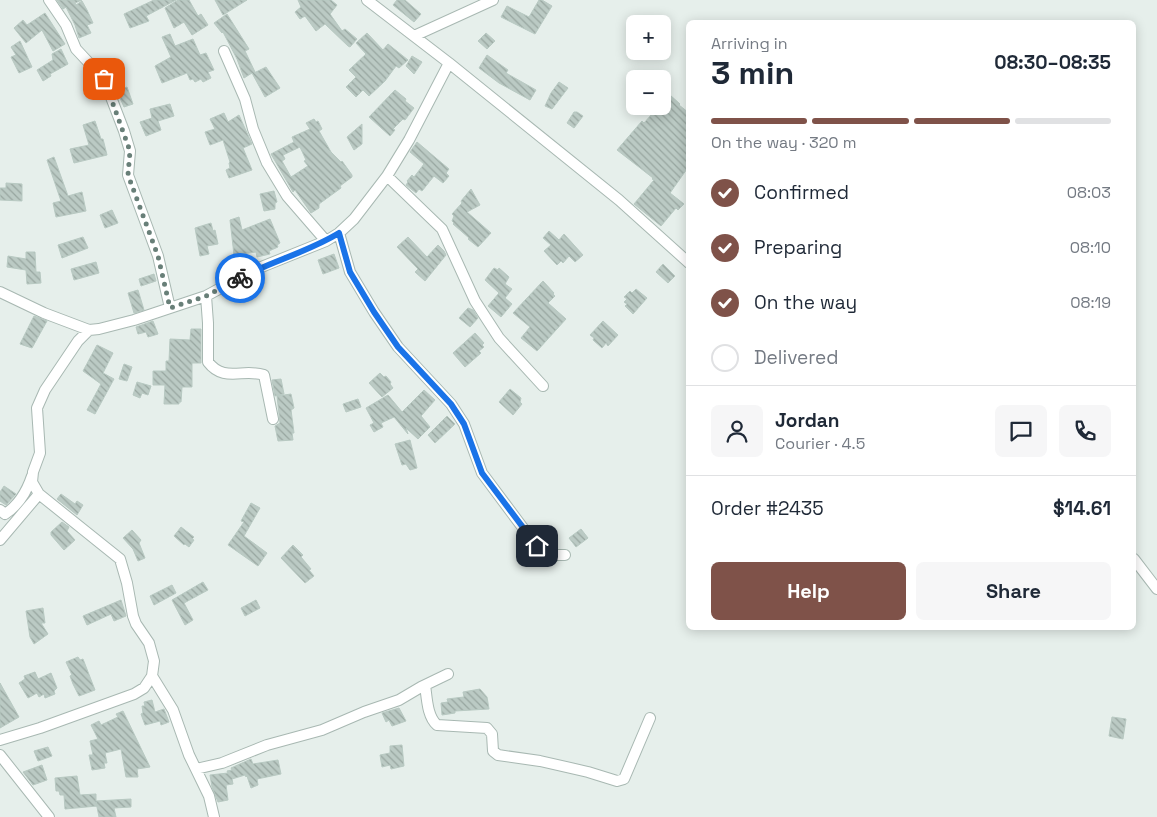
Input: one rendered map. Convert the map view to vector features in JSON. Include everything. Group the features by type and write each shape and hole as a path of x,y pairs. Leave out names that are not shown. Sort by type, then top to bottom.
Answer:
{"street":[{"path":"48,0 66,25 76,49 104,79 130,151 128,175 158,256 170,308"},
{"path":"367,0 449,63 619,200 686,260"},
{"path":"414,36 493,0"},
{"path":"224,51 245,99 267,163 287,196 326,241"},
{"path":"0,292 44,313 89,330 99,329 134,320 206,296 254,270 326,241 339,233 354,219 387,176 409,140 449,63"},
{"path":"387,176 442,228 475,300 500,338 543,386"},
{"path":"339,233 350,272 398,347 455,410 464,424 482,473 529,536 546,555 565,555"},
{"path":"206,296 208,362 224,374 256,372 264,375 273,419"},
{"path":"0,510 5,514 12,509 27,491 40,453 37,408 46,390 78,340 89,330"},
{"path":"0,740 134,694 144,688 152,676 154,661 149,642 136,624 133,616 127,583 120,560 39,494 32,482 33,472"},
{"path":"0,540 39,494"},
{"path":"1136,562 1157,589"},
{"path":"196,769 222,763 267,746 322,730 364,712 399,700 448,674"},
{"path":"152,676 173,710 196,769 209,796 214,817"},
{"path":"425,685 430,714 432,720 437,725 487,728 492,734 493,751 498,756 540,761 588,772 616,781 624,779 650,718"},
{"path":"0,755 49,817"}],"building":[{"path":"57,0 82,0 75,3 76,5 82,1 87,10 93,23 87,25 91,33 79,38 66,7 63,9"},
{"path":"154,0 176,0 146,16 149,21 130,28 124,14"},
{"path":"178,0 189,0 198,16 201,14 208,25 192,35 184,22 174,28 165,8"},
{"path":"215,0 247,0 223,15"},
{"path":"298,0 331,0 337,5 330,14 342,31 345,29 357,39 350,47 325,24 316,31 305,16 300,19 295,12 301,7"},
{"path":"397,0 405,0 421,14 414,22 393,5"},
{"path":"539,0 552,6 535,34 501,17 507,6 529,17"},
{"path":"45,13 65,44 53,51 42,30 26,43 14,28 23,20 27,25"},
{"path":"227,14 249,49 245,51 254,73 266,67 280,88 265,97 252,73 244,78 237,59 223,32 214,23"},
{"path":"367,33 383,50 388,44 408,60 399,68 396,66 385,81 369,96 363,90 356,97 346,87 356,77 349,70 366,54 356,43"},
{"path":"486,33 495,41 487,49 478,41"},
{"path":"170,34 175,46 193,39 200,55 206,53 214,70 208,72 211,78 203,82 201,79 195,82 193,79 190,80 187,73 162,83 155,66 171,57 162,37"},
{"path":"20,41 32,67 19,73 11,57 16,55 11,47"},
{"path":"61,49 68,64 50,74 51,76 43,81 37,70 53,60 52,54"},
{"path":"487,55 508,70 506,73 536,90 530,100 499,83 479,68"},
{"path":"412,56 422,62 414,74 406,66"},
{"path":"559,82 568,88 552,109 545,106"},
{"path":"127,87 133,104 124,107 117,91"},
{"path":"395,90 414,108 405,120 403,119 393,129 395,130 390,136 369,117"},
{"path":"671,96 686,111 686,170 670,193 684,204 678,210 676,208 661,226 634,204 654,180 653,178 617,150 642,121 644,123 651,115 671,115"},
{"path":"170,104 174,116 158,121 161,130 146,136 140,122 152,118 150,109"},
{"path":"574,112 583,116 574,128 567,123"},
{"path":"224,113 228,122 239,115 252,144 243,148 252,170 229,178 226,170 230,168 230,162 223,140 210,145 205,132 215,129 210,119"},
{"path":"314,119 316,122 318,121 322,129 319,131 331,152 342,161 352,175 340,186 341,188 319,204 319,208 311,213 295,190 293,192 271,154 294,142 292,137 310,129 306,123","holes":["300,147 306,160 304,161 308,166 291,177 282,161 285,159 283,155"]},
{"path":"95,121 101,139 103,139 107,155 74,163 70,149 89,145 83,125"},
{"path":"362,124 362,144 354,150 347,137"},
{"path":"417,142 449,169 446,173 449,176 443,183 434,176 422,191 419,189 416,193 406,185 412,175 414,177 424,164 410,152"},
{"path":"54,157 68,196 82,192 86,211 56,217 53,203 61,201 47,160"},
{"path":"6,183 22,184 22,201 0,200 0,188 6,188"},
{"path":"471,189 480,205 467,212 491,233 478,247 452,221 454,216 452,214"},
{"path":"274,191 277,202 275,203 275,209 264,211 260,194"},
{"path":"112,210 118,223 105,228 100,215"},
{"path":"239,217 242,230 270,219 280,243 277,245 278,247 269,251 270,254 257,257 256,252 234,255 230,220"},
{"path":"211,223 213,231 215,230 218,244 207,246 209,254 200,256 195,228"},
{"path":"549,231 559,240 564,234 583,255 575,262 569,256 563,263 561,261 557,265 544,251 551,245 543,238"},
{"path":"83,237 88,248 62,258 58,245"},
{"path":"408,237 427,257 438,245 446,255 425,281 415,272 418,269 397,247"},
{"path":"26,252 35,252 36,272 40,272 41,283 27,284 26,270 7,267 8,256 26,259"},
{"path":"334,254 339,268 323,274 318,260"},
{"path":"96,262 99,273 74,280 71,269"},
{"path":"663,264 675,276 668,283 656,272"},
{"path":"494,268 498,270 499,268 509,277 505,284 512,289 505,298 512,304 501,317 488,306 499,293 485,280"},
{"path":"154,274 156,281 141,286 139,279"},
{"path":"543,281 555,296 548,303 566,319 537,351 521,338 530,327 513,313"},
{"path":"636,289 647,298 633,314 625,306 627,304 624,302 627,299 624,297 630,291 632,293"},
{"path":"138,290 144,310 134,313 128,293"},
{"path":"468,308 473,310 478,318 470,327 459,318"},
{"path":"34,316 47,321 32,348 20,344"},
{"path":"153,321 158,334 148,337 146,332 138,334 136,327"},
{"path":"603,321 618,335 608,346 606,343 602,348 590,335"},
{"path":"191,329 201,329 201,363 192,363 192,387 182,387 181,402 179,404 164,404 165,385 153,385 153,371 166,371 166,361 169,361 170,339 190,340"},
{"path":"475,333 484,343 482,345 484,347 479,351 481,353 465,367 453,353"},
{"path":"97,345 113,353 103,373 114,379 95,414 87,410 101,384 83,371"},
{"path":"124,364 132,367 127,381 119,379"},
{"path":"380,373 384,377 386,376 393,388 382,397 369,383"},
{"path":"281,379 284,394 275,396 272,380"},
{"path":"137,382 151,386 148,395 142,393 140,398 133,395"},
{"path":"510,389 521,398 520,402 522,404 513,415 499,402"},
{"path":"424,390 435,400 421,416 430,427 418,439 406,428 408,434 394,417 381,423 383,427 374,432 370,425 374,423 366,408 388,395 402,412"},
{"path":"291,394 294,408 291,410 293,440 278,441 275,426 280,423 277,396"},
{"path":"358,399 361,407 346,412 343,404"},
{"path":"447,416 455,424 435,443 428,435"},
{"path":"410,440 417,468 410,470 406,464 402,465 395,444"},
{"path":"4,486 16,494 6,505 0,501 0,492"},
{"path":"61,494 75,504 77,501 83,505 77,515 57,499"},
{"path":"251,503 260,508 244,536 267,553 258,566 228,545 244,522 241,521"},
{"path":"62,522 69,527 67,531 75,540 64,550 51,535 51,532"},
{"path":"181,527 194,537 189,547 174,536"},
{"path":"581,529 588,538 576,547 569,538"},
{"path":"132,530 141,540 139,543 145,558 138,561 133,549 123,538"},
{"path":"293,545 303,555 301,557 314,576 305,583 281,558"},
{"path":"203,582 208,590 184,603 193,620 185,625 172,600"},
{"path":"172,585 176,593 154,605 150,596"},
{"path":"121,600 126,616 114,621 111,614 87,625 83,616"},
{"path":"256,600 260,608 245,616 241,608"},
{"path":"43,608 45,623 41,623 48,634 34,644 30,637 26,611"},
{"path":"78,657 80,660 83,659 95,690 79,696 66,662"},
{"path":"35,672 38,679 51,673 57,688 54,691 55,694 45,698 44,694 39,697 37,693 28,698 19,683 25,679 24,676"},
{"path":"0,683 19,717 0,728"},
{"path":"480,689 487,697 489,709 455,711 455,713 442,715 441,703 448,702 447,699 464,697 463,692"},
{"path":"152,700 155,712 164,709 169,722 161,725 160,721 145,725 141,714 143,713 142,706 145,706 144,702"},
{"path":"399,708 406,721 392,726 389,720 386,722 382,713"},
{"path":"123,711 150,767 137,769 138,777 126,777 121,749 105,753 107,763 104,763 105,768 92,770 89,755 93,755 90,741 98,739 91,725 99,721 101,725 118,717 116,714"},
{"path":"1112,717 1126,719 1123,739 1109,736"},
{"path":"402,745 404,766 391,769 390,765 382,767 380,755 390,753 390,746"},
{"path":"48,747 52,756 38,761 34,751"},
{"path":"251,759 253,764 278,760 281,774 257,779 258,785 251,788 245,775 232,779 233,784 226,785 228,800 218,802 210,775 228,773 227,771 232,770 231,768"},
{"path":"42,765 47,780 33,785 23,772"},
{"path":"77,776 80,795 96,794 96,801 131,799 131,807 114,808 116,817 99,817 97,806 65,809 64,795 60,795 59,791 56,791 55,778"}],"way so far":[{"path":"104,79 130,151 128,175 158,256 170,308 206,296 240,278"}],"route":[{"path":"240,278 254,270 326,241 339,233 350,272 374,312 398,347 451,404 464,424 482,473 537,546"}]}
